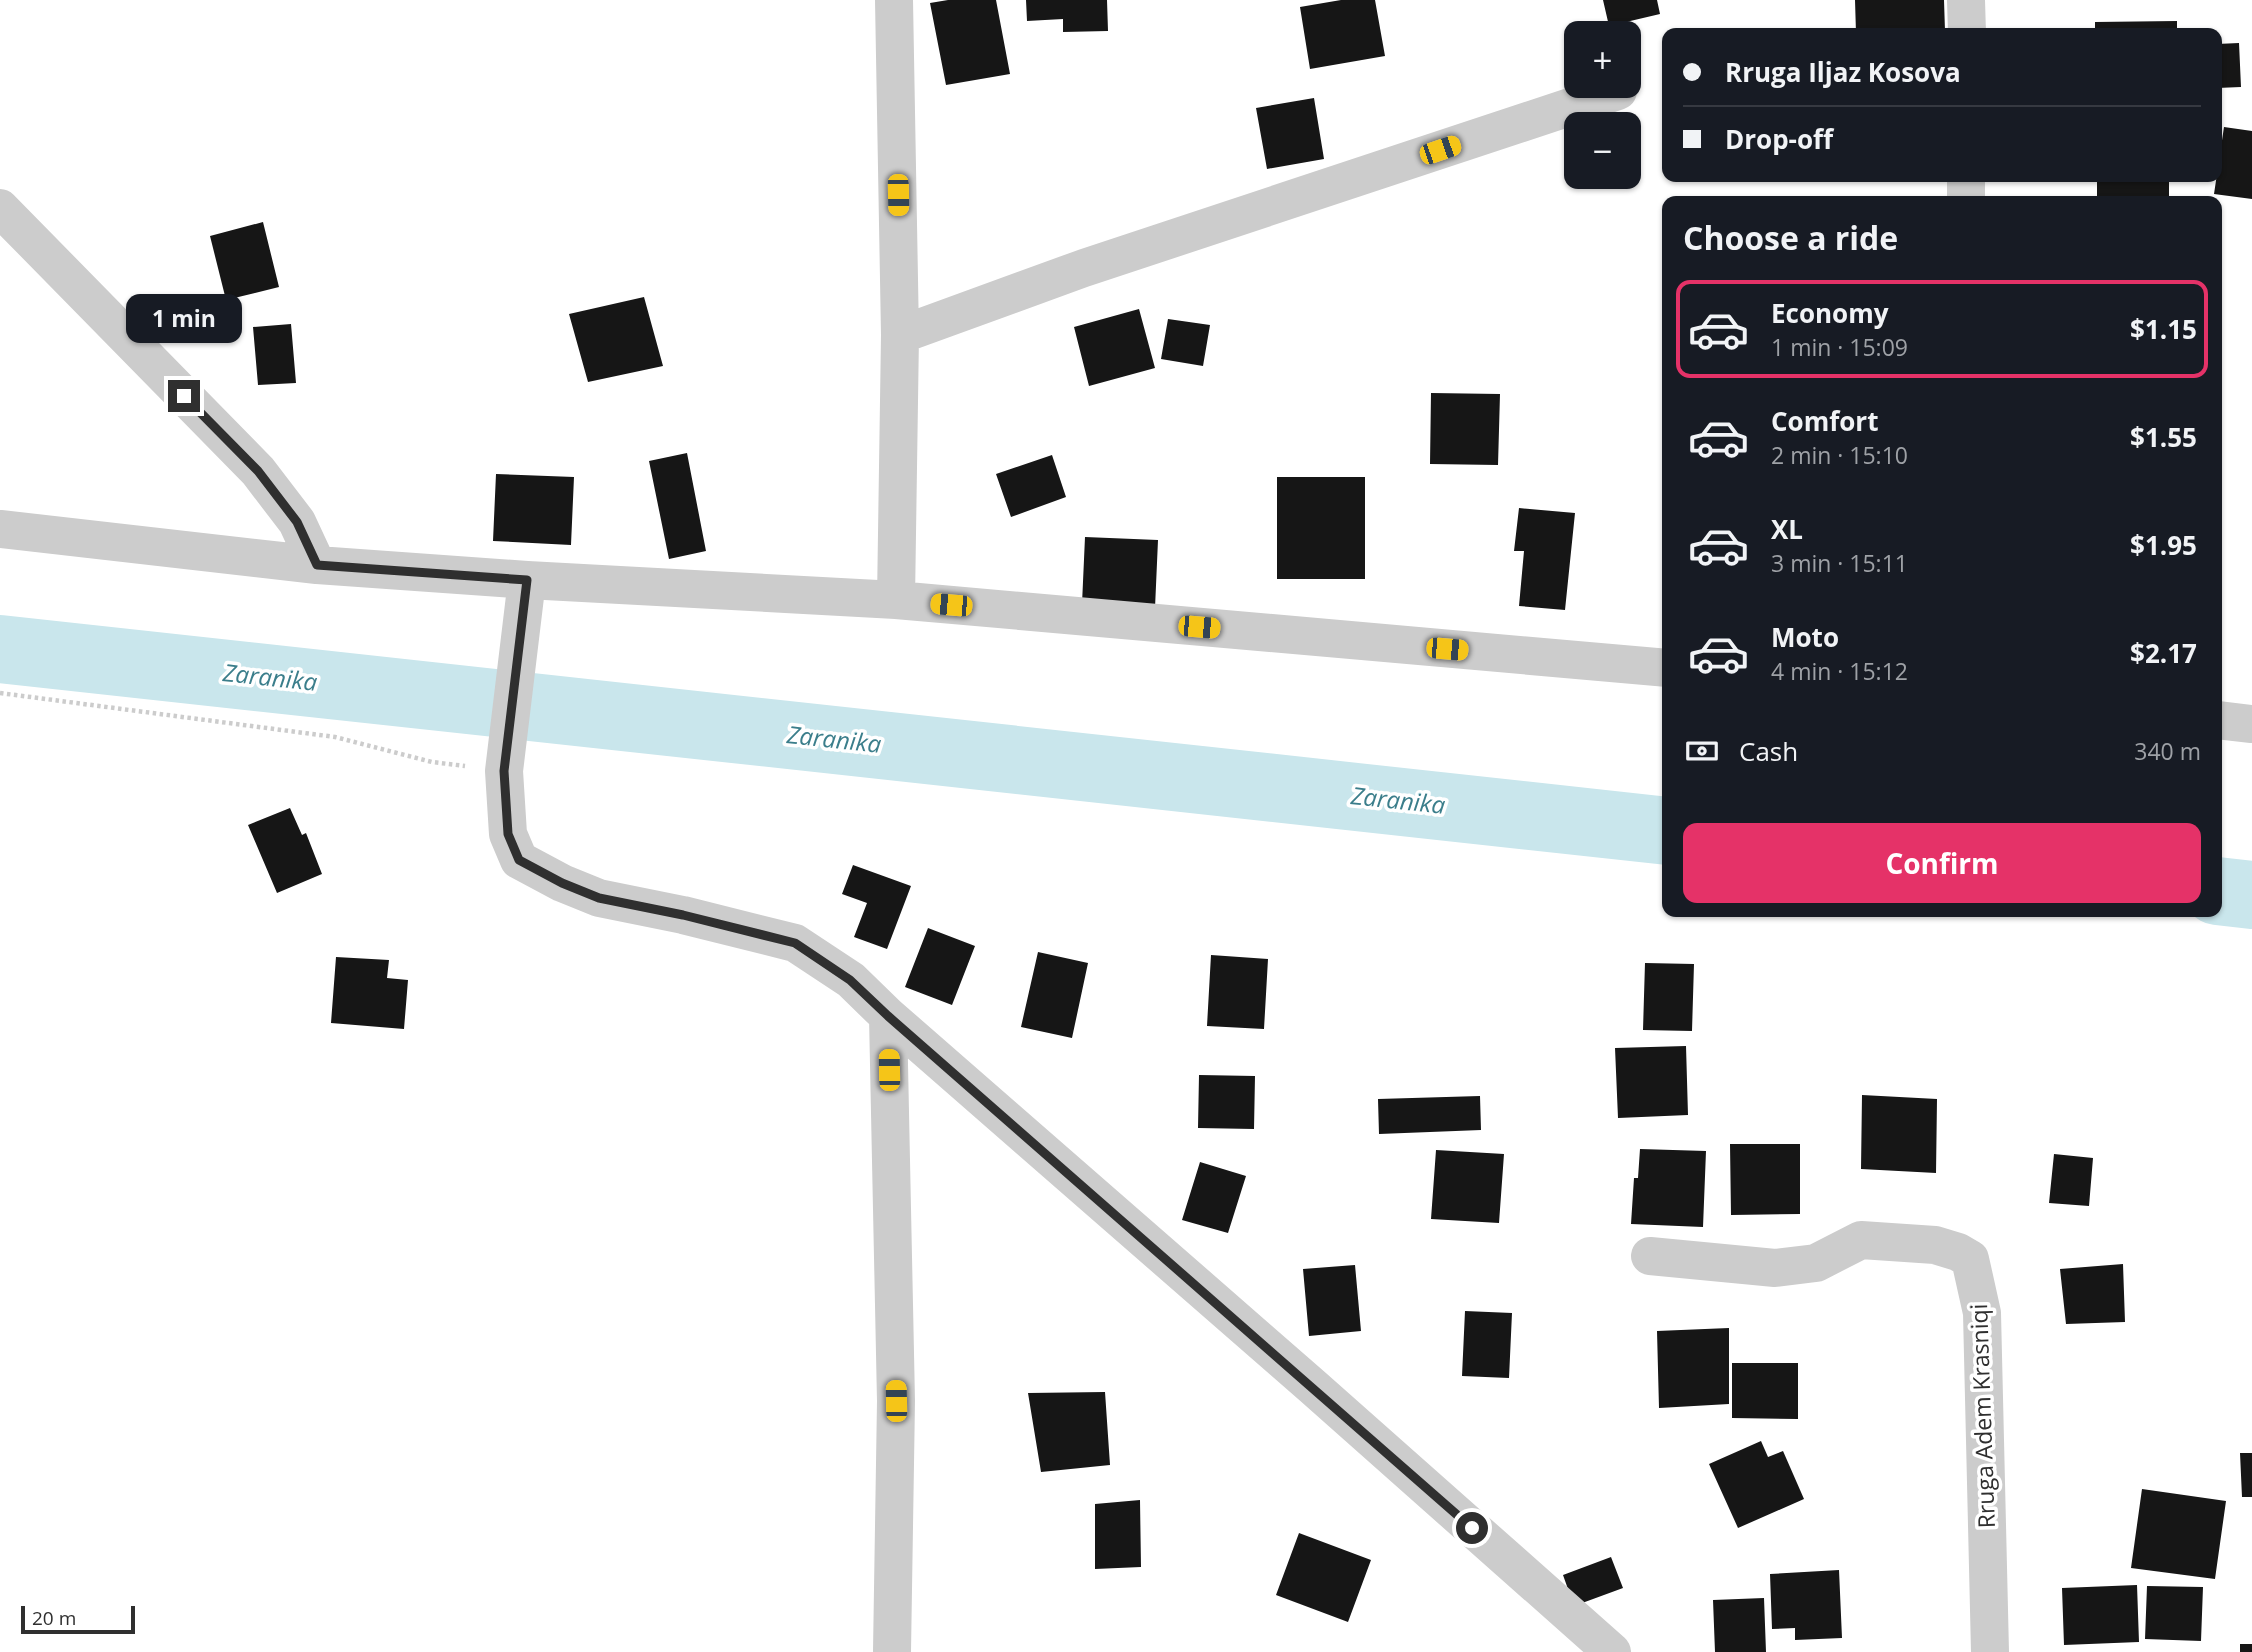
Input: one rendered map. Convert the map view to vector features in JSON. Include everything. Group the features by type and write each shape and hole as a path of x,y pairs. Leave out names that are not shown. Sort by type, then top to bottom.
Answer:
{"street":[{"path":"894,0 900,335 896,600"},
{"path":"1966,0 1967,28"},
{"path":"900,335 1084,268 1597,98"},
{"path":"0,208 258,471 297,522 317,565"},
{"path":"0,528 317,565 527,580 896,600 1662,667"},
{"path":"527,580 504,771 508,834 519,860 562,883 599,898 683,915 795,943 850,980 1612,1652"},
{"path":"2222,721 2252,724"},
{"path":"888,1016 896,1401 892,1652"},
{"name":"Rruga Adem Krasniqi","path":"1650,1256 1775,1268 1816,1263 1861,1240 1935,1245 1970,1259 1982,1313 1990,1652"}],"path":[{"path":"0,693 335,737 432,762 504,771"}],"building":[{"path":"948,0 996,0 1010,74 946,85 930,3"},
{"path":"1026,0 1107,0 1108,31 1063,32 1063,19 1027,21"},
{"path":"1341,0 1375,0 1385,56 1310,69 1300,7"},
{"path":"1603,0 1657,0 1660,14 1630,21 1608,21"},
{"path":"1855,0 1944,0 1945,28 1856,28"},
{"path":"2177,21 2177,28 2095,28 2095,22"},
{"path":"2239,43 2241,87 2222,88 2222,44"},
{"path":"1314,98 1324,159 1267,169 1256,108"},
{"path":"2224,127 2252,131 2252,199 2214,194 2216,182 2222,182"},
{"path":"2097,182 2169,182 2169,196 2097,196"},
{"path":"263,222 279,287 226,300 210,236"},
{"path":"644,297 663,366 588,382 569,314"},
{"path":"1139,309 1155,368 1089,386 1074,327"},
{"path":"1168,319 1210,325 1203,366 1161,359"},
{"path":"291,324 296,383 258,385 253,327"},
{"path":"1431,393 1500,394 1498,465 1430,464"},
{"path":"687,453 706,551 669,559 649,461"},
{"path":"1052,455 1066,497 1011,517 996,474"},
{"path":"496,474 574,477 571,545 493,541"},
{"path":"1277,477 1365,477 1365,579 1277,579"},
{"path":"1519,508 1575,513 1565,610 1519,606 1524,551 1514,551"},
{"path":"1085,537 1158,540 1155,608 1082,604"},
{"path":"290,808 302,835 306,833 322,874 277,893 248,825"},
{"path":"853,865 911,886 887,949 854,937 867,903 842,894"},
{"path":"928,928 975,946 952,1005 905,987"},
{"path":"1038,952 1088,963 1072,1038 1021,1027"},
{"path":"1211,955 1268,959 1264,1029 1207,1026"},
{"path":"336,957 389,960 387,978 408,980 404,1029 331,1023"},
{"path":"1645,963 1694,964 1692,1031 1643,1030"},
{"path":"1686,1046 1688,1115 1618,1118 1615,1048"},
{"path":"1199,1075 1255,1076 1254,1129 1198,1128"},
{"path":"1862,1095 1937,1099 1936,1173 1861,1169"},
{"path":"1480,1096 1481,1130 1379,1134 1378,1099"},
{"path":"1730,1144 1800,1144 1800,1214 1731,1215"},
{"path":"1640,1149 1706,1151 1703,1227 1631,1224 1634,1178 1638,1178"},
{"path":"1436,1150 1504,1154 1499,1223 1431,1219"},
{"path":"2054,1154 2093,1158 2089,1206 2049,1203"},
{"path":"1200,1162 1246,1176 1228,1233 1182,1220"},
{"path":"2123,1264 2125,1322 2066,1324 2060,1269"},
{"path":"1355,1265 1361,1331 1309,1336 1303,1269"},
{"path":"1465,1311 1512,1313 1509,1378 1462,1376"},
{"path":"1729,1328 1729,1404 1659,1408 1657,1331"},
{"path":"1732,1363 1798,1363 1798,1419 1732,1418"},
{"path":"1105,1392 1110,1465 1041,1472 1028,1393"},
{"path":"1761,1441 1768,1457 1783,1451 1804,1499 1738,1528 1709,1464"},
{"path":"2240,1453 2252,1453 2252,1497 2242,1497"},
{"path":"2142,1489 2226,1501 2215,1579 2131,1568"},
{"path":"1140,1500 1141,1567 1095,1569 1095,1504"},
{"path":"1299,1533 1371,1560 1348,1622 1276,1595"},
{"path":"1611,1557 1623,1588 1574,1606 1563,1575"},
{"path":"1839,1570 1842,1638 1795,1640 1795,1628 1772,1629 1770,1574"},
{"path":"2137,1585 2139,1642 2064,1645 2062,1588"},
{"path":"2147,1586 2203,1587 2201,1641 2145,1639"},
{"path":"1764,1598 1766,1652 1715,1652 1713,1600"},
{"path":"2240,1644 2252,1644 2252,1652 2240,1652"}],"waterway":[{"name":"Zaranika","path":"0,649 1662,830"},
{"name":"Zaranika","path":"2222,892 2252,895"}],"route":[{"path":"184,396 258,471 297,522 317,565 527,580 504,771 508,834 519,860 562,883 599,898 683,915 795,943 850,980 1472,1528"}]}
